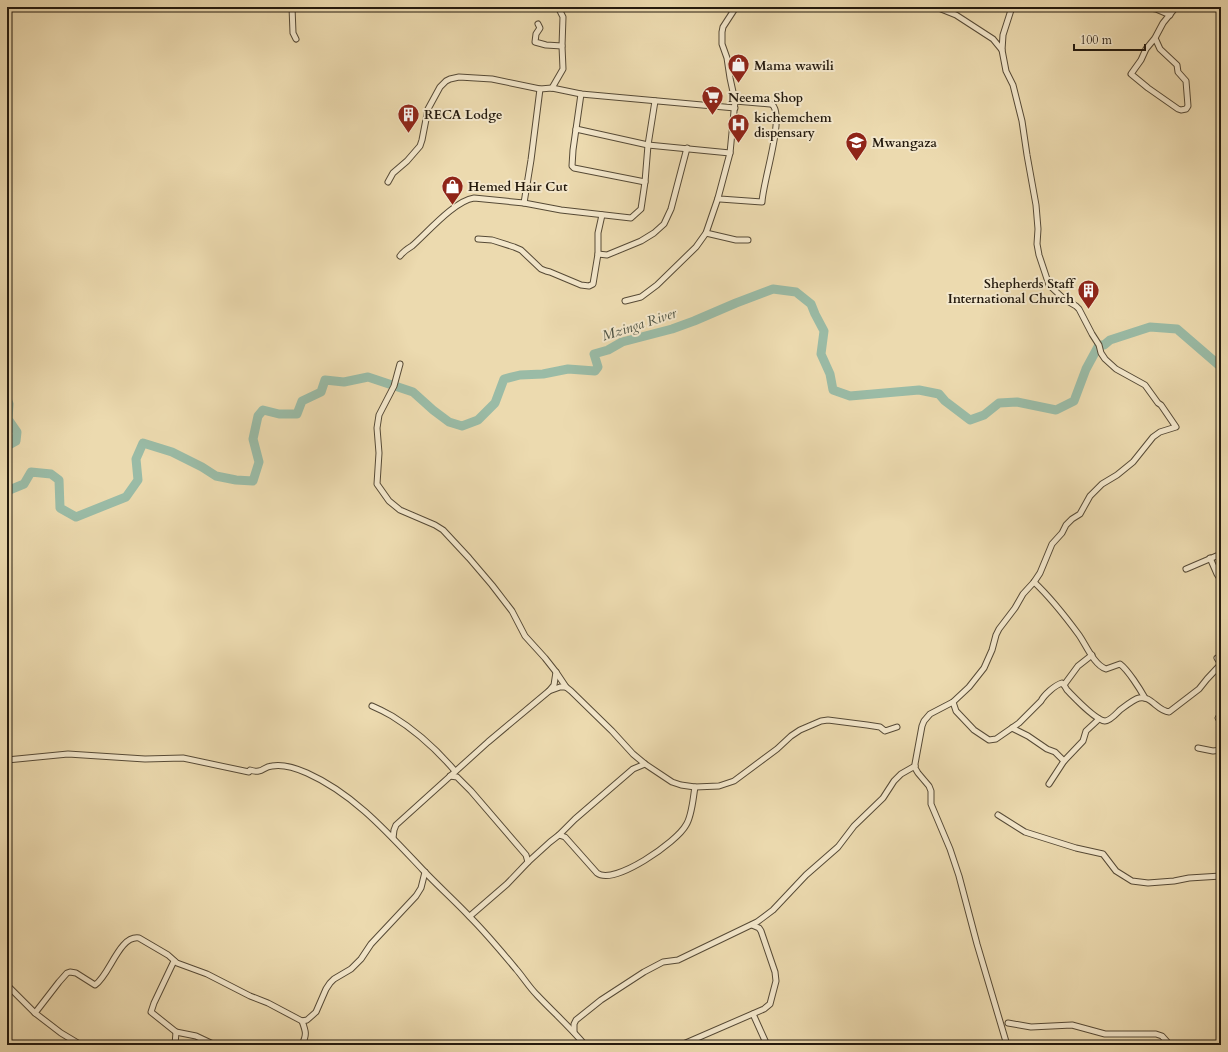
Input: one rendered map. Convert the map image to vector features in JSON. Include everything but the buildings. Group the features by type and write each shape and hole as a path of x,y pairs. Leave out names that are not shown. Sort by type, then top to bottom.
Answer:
{"street":[{"path":"292,7 293,32 296,38"},
{"path":"552,88 563,68 563,17 558,7"},
{"path":"625,301 641,297 657,285 696,247 706,233 718,198 730,153 735,102 727,58 722,44 722,32 736,7"},
{"path":"936,7 956,15 993,39 1002,50"},
{"path":"1007,1045 977,944 959,876 950,849 931,804 931,792 929,786 918,773 915,766 924,721 930,714 953,702 969,687 984,668 992,650 996,634 1015,608 1023,594 1040,573 1052,544 1062,533 1066,525 1080,514 1090,496 1102,484 1117,476 1133,462 1153,437 1160,432 1176,427 1145,385 1116,369 1105,359 1079,309 1064,299 1049,285 1037,244 1038,229 1036,205 1022,121 1013,85 1006,71 1002,50 1003,35 1012,7"},
{"path":"1145,7 1156,9 1170,15"},
{"path":"1154,38 1160,50 1177,65 1178,72 1186,81 1188,106 1186,110 1178,110 1131,74 1163,23 1176,7"},
{"path":"1216,7 1221,13"},
{"path":"538,24 540,28 536,34 535,42 546,45 562,46"},
{"path":"388,182 392,173 407,161 420,146 428,109 440,87 446,81 459,77 492,79 540,89 552,88 581,94 655,102 735,108"},
{"path":"524,204 540,89"},
{"path":"581,94 572,166 574,168 645,182"},
{"path":"400,256 465,200 474,198 631,218 641,209 648,145 655,102"},
{"path":"718,198 762,202 775,132 775,109 773,105 735,102"},
{"path":"576,129 648,145 730,153"},
{"path":"598,254 608,255 641,241 654,233 664,224 671,209 687,148"},
{"path":"478,239 492,240 514,247 521,250 541,269 580,285 589,286 593,284 598,254 598,233 602,215"},
{"path":"706,233 736,240 748,240"},
{"path":"400,364 394,386 379,414 378,419 377,428 379,453 377,484 389,501 400,510 443,530 492,585 512,611 525,636 556,672 566,687 590,709 633,754 645,764 672,782 681,785 695,787 719,786 734,781 791,736 800,730 821,721 828,720 868,725 880,727 885,730 897,727"},
{"path":"1186,569 1221,554"},
{"path":"1210,558 1216,574 1221,580"},
{"path":"1034,582 1047,594 1080,636 1092,656 1102,668 1106,669 1120,664 1145,698"},
{"path":"1064,685 1078,666 1092,656"},
{"path":"953,702 956,711 974,730 982,734 986,739 992,740 996,739 1012,728 1041,701 1043,696 1058,684 1062,683 1083,706 1099,719 1105,721 1139,698 1149,699 1163,710 1169,712 1199,689 1206,679 1221,664 1217,658"},
{"path":"393,838 396,825 456,770 549,691 554,685 556,672"},
{"path":"549,691 560,687 566,687"},
{"path":"372,706 392,716 414,732 456,770 459,779"},
{"path":"1221,714 1218,718 1221,722"},
{"path":"1049,784 1064,761 1083,741 1086,731 1099,719"},
{"path":"1012,728 1028,736 1047,749 1055,752 1064,761"},
{"path":"1198,748 1213,751 1221,750"},
{"path":"7,760 78,754 145,759 183,758 249,772 250,770 254,772 262,771 266,767 273,765 306,772 322,780 367,813 383,828 424,872 470,916 536,994 585,1045"},
{"path":"470,916 575,819 633,769 645,764"},
{"path":"574,1032 574,1024 576,1020 601,1000 632,979 663,962 678,960 752,925 773,910 806,875 838,847 854,826 883,798 894,781 901,774 915,766"},
{"path":"450,776 459,779 471,790 526,855 528,862"},
{"path":"559,835 565,838 597,874 603,877 612,876 660,852 685,827 695,787"},
{"path":"998,815 1025,832 1076,848 1103,854 1116,871 1132,881 1148,883 1221,876"},
{"path":"383,828 396,825"},
{"path":"302,1021 307,1020 316,1012 330,983 351,969 361,959 371,944 416,896 421,888 424,872"},
{"path":"681,1045 764,1009 770,1004 776,980 776,972 761,931 759,928 752,925"},
{"path":"35,1013 67,973 76,973 95,985 103,977 124,943 132,939 139,938 182,965 207,974 302,1021 306,1032 306,1038 302,1045"},
{"path":"174,960 151,1012 176,1032 196,1036 215,1045"},
{"path":"7,985 35,1013 61,1033 81,1045"},
{"path":"753,1014 767,1045"},
{"path":"1008,1023 1031,1027 1072,1025 1105,1034 1156,1034 1162,1036 1170,1045"},
{"path":"175,1045 176,1032"}],"waterway":[{"name":"Mzinga River","path":"7,491 24,484 31,472 51,474 59,480 60,508 76,517 126,497 138,480 136,459 143,443 172,452 216,476 236,480 253,481 259,462 253,439 258,416 263,410 279,414 297,414 302,401 321,392 325,380 344,382 368,377 413,392 449,422 462,426 478,420 495,403 504,379 520,375 543,374 568,369 595,371 598,367 594,354 608,350 622,342 672,329 773,289 796,292 811,304 824,331 821,354 830,374 833,390 850,396 919,390 939,394 945,401 970,420 984,415 999,403 1017,402 1056,410 1074,401 1086,369 1099,345 1104,345 1110,340 1150,327 1177,329 1221,367"},
{"name":"Mzinga River","path":"7,399 9,404 8,419 17,432 16,441 7,446"}],"place":[{"name":"Mama wawili","path":"739,84"},
{"name":"Neema Shop","path":"712,116"},
{"name":"RECA Lodge","path":"408,134"},
{"name":"kichemchem dispensary","path":"739,144"},
{"name":"Mwangaza","path":"857,162"},
{"name":"Hemed Hair Cut","path":"452,206"},
{"name":"Shepherds Staff International Church","path":"1089,310"}]}
